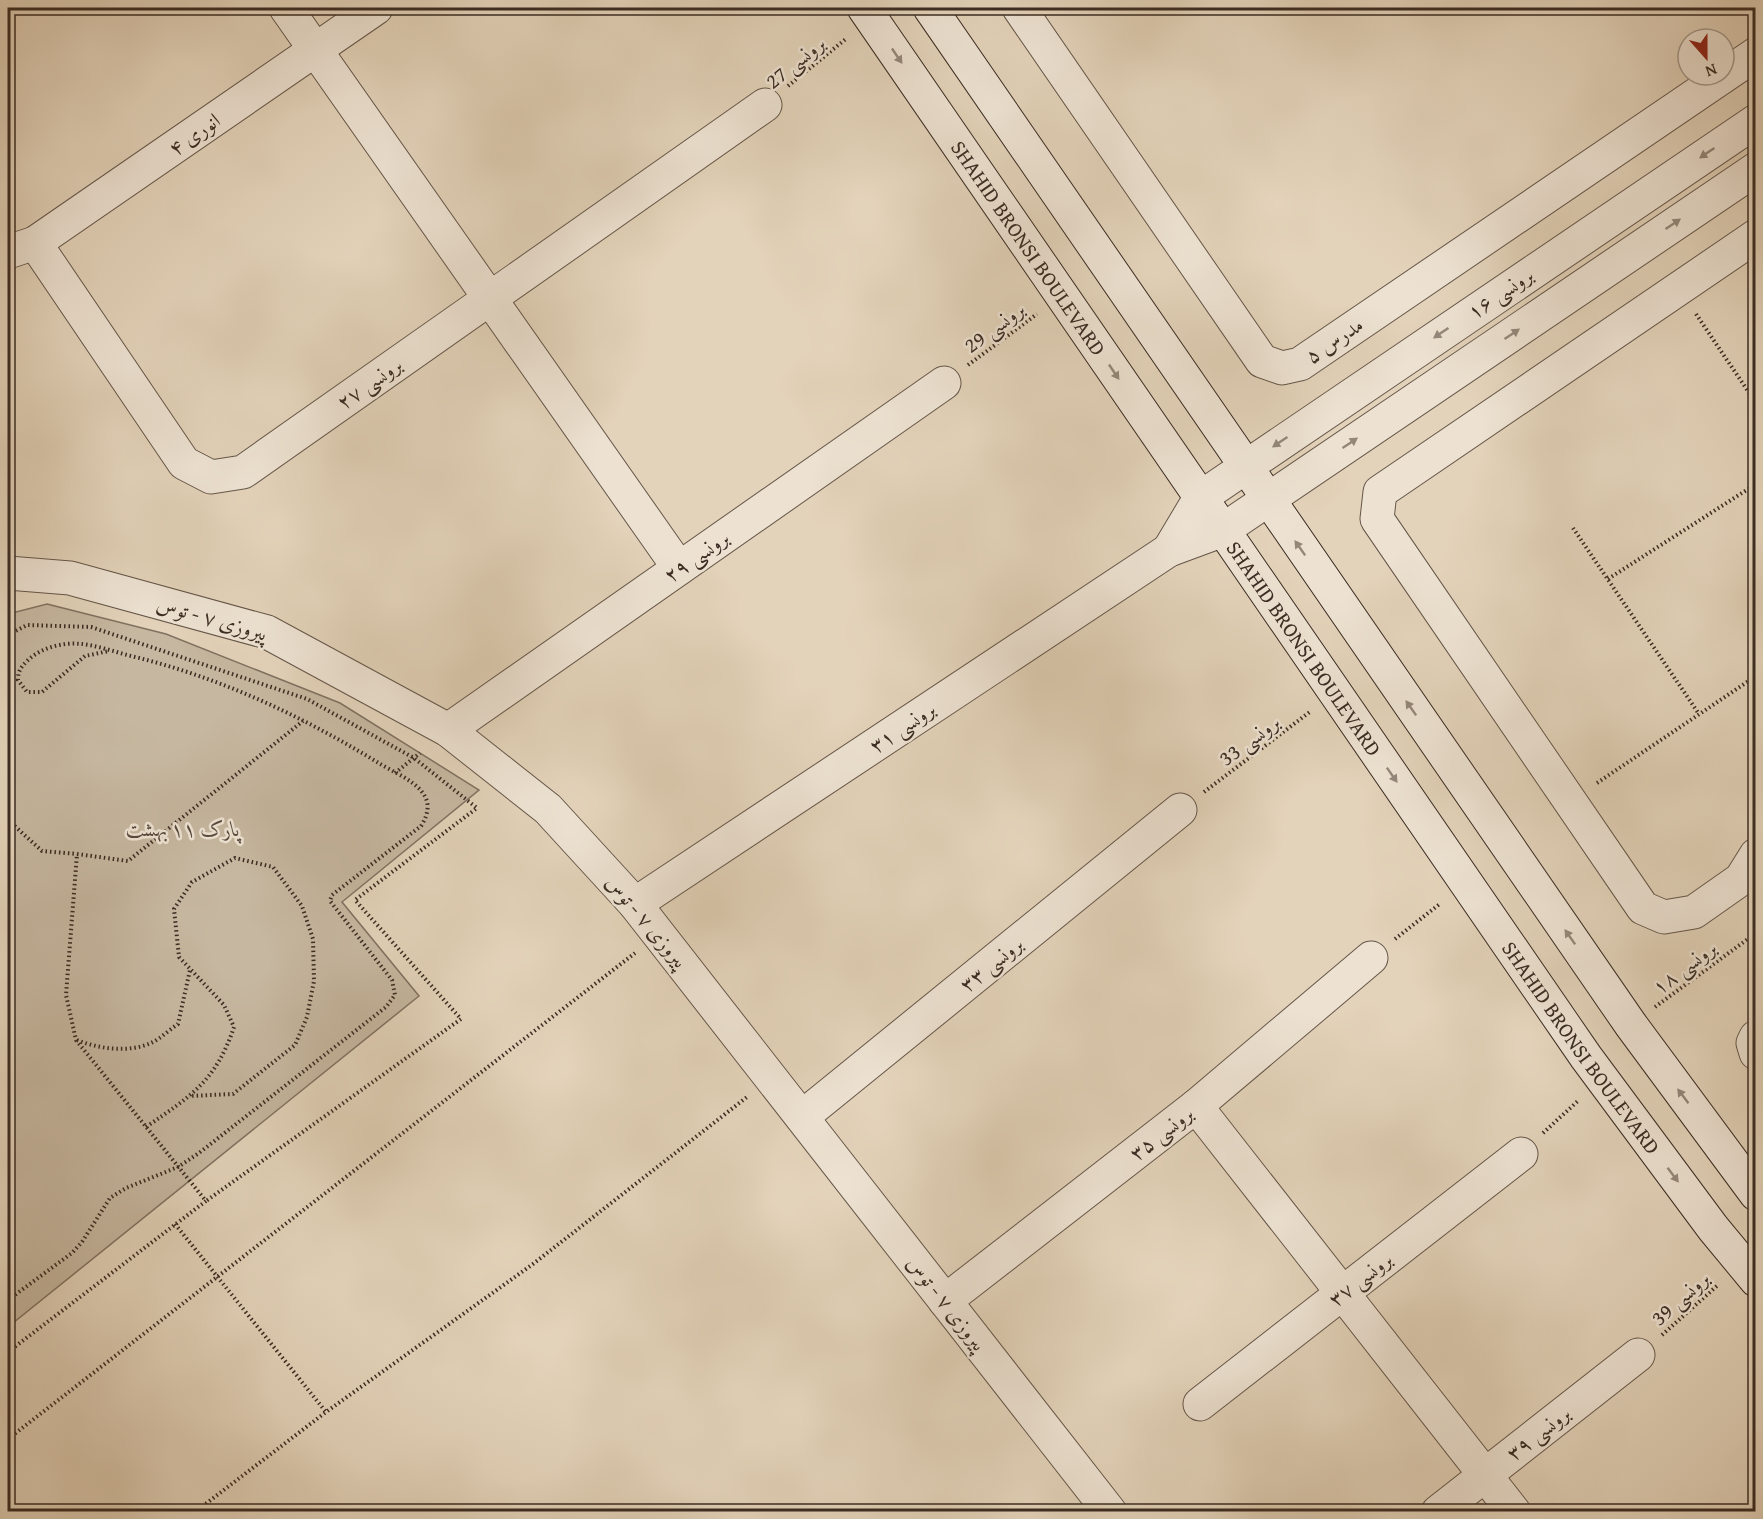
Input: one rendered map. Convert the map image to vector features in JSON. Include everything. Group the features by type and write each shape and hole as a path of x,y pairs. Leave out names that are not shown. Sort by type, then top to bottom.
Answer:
{"street":[{"path":"286,8 679,568"},
{"name":"انوری ۴","path":"21,248 376,8"},
{"path":"930,8 1631,1025 1755,1194"},
{"name":"مدرس ۵","path":"1019,8 1262,361 1282,368 1300,364 1755,54"},
{"name":"SHAHID BRONSI BOULEVARD","path":"868,13 1602,1079 1749,1272"},
{"name":"برونسی ۲۷","path":"21,248 184,463 211,477 243,472 765,105"},
{"name":"برونسی ۱۶","path":"1200,498 1755,121"},
{"name":"برونسی ۱۶","path":"1223,530 1755,169"},
{"path":"1755,236 1380,492 1377,519 1643,908 1664,917 1694,912 1741,879 1755,855"},
{"name":"برونسی ۲۹","path":"448,730 944,383"},
{"name":"برونسی ۳۱","path":"1169,550 1200,498"},
{"name":"برونسی ۳۱","path":"635,904 1169,550 1223,530"},
{"name":"پیروزی ۷ - توس","path":"8,573 70,578 267,632 448,730 548,809 635,904 659,934 1110,1512"},
{"name":"برونسی ۳۳","path":"802,1118 1180,810"},
{"name":"برونسی ۳۵","path":"945,1301 1196,1106 1371,958"},
{"path":"1755,1037 1753,1043 1755,1053"},
{"path":"1196,1106 1514,1512"},
{"name":"برونسی ۳۷","path":"1200,1404 1521,1154"},
{"name":"برونسی ۳۹","path":"1438,1512 1638,1355"}],"path":[{"name":"برونسی 27","path":"765,105 868,13"},
{"path":"1679,288 1755,403"},
{"name":"برونسی 29","path":"944,383 1061,295"},
{"path":"1608,579 1755,484"},
{"path":"1573,528 1699,714"},
{"path":"8,635 27,625 91,627 307,699 414,758 477,808 355,900 461,1019 206,1201 8,1352"},
{"path":"8,1300 72,1252 110,1198 126,1188 178,1167 386,1007 395,995 392,980 330,901 332,895 421,826 428,811 428,802 417,787 395,773 346,743 219,681 109,651 81,644 48,648 34,654 21,667 18,681 27,692 42,692 85,656 109,651"},
{"path":"1570,801 1755,676"},
{"name":"برونسی 33","path":"1180,810 1335,693"},
{"path":"8,820 42,851 128,861 303,721"},
{"path":"78,854 66,995 76,1040 206,1201"},
{"path":"146,1127 211,1077 226,1052 234,1027 224,1005 179,957 174,909 192,882 235,858 273,867 302,906 313,939 314,981 307,1017 296,1046 233,1094 189,1096"},
{"path":"1371,958 1467,882"},
{"name":"برونسی ۱۸","path":"1631,1025 1755,933"},
{"path":"8,1439 216,1275 659,934"},
{"path":"76,1040 91,1046 117,1050 151,1043 177,1024 190,970"},
{"path":"195,1512 326,1413 533,1264 771,1077"},
{"path":"1521,1154 1602,1079"},
{"path":"175,1224 326,1413"},
{"name":"برونسی 39","path":"1638,1355 1749,1272"}],"green space":[{"name":"پارک ۱۱ بهشت","path":"47,604 166,634 340,703 479,790 342,902 419,996 8,1327 8,614"}]}
